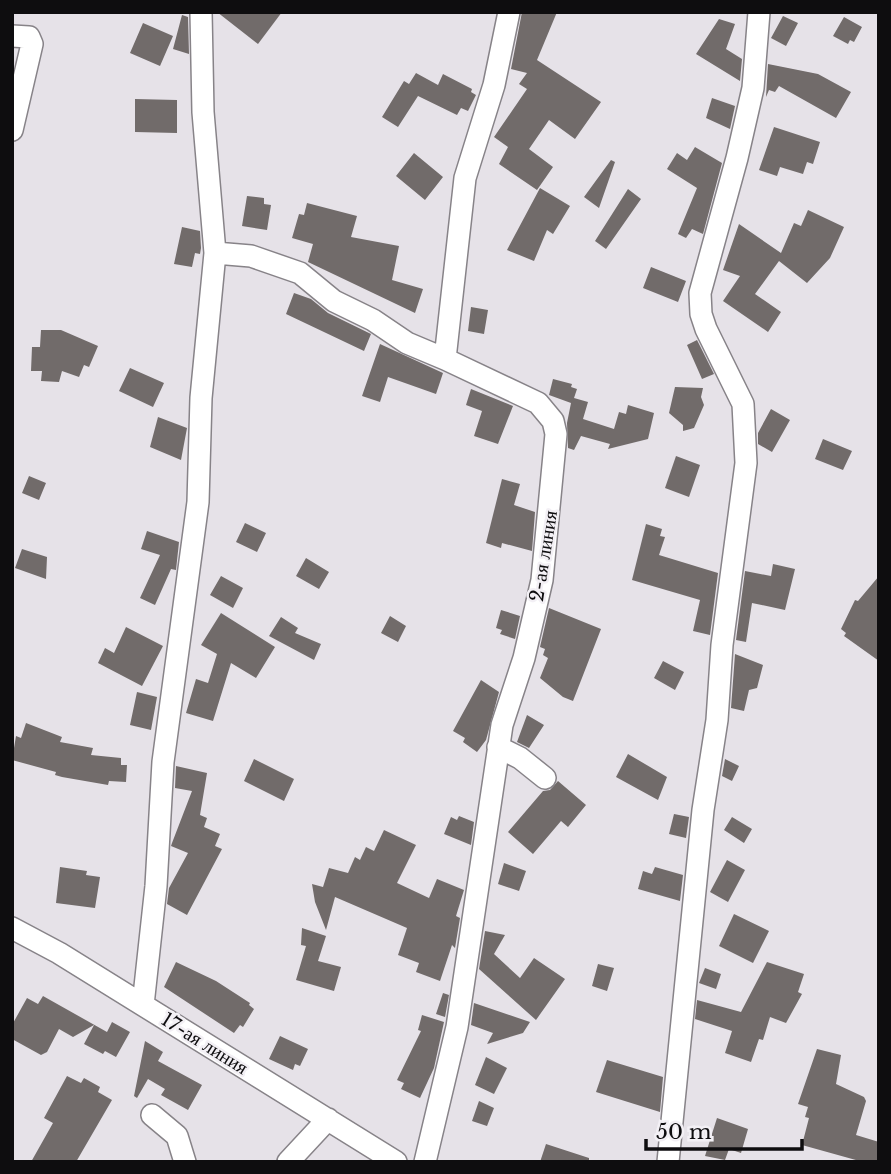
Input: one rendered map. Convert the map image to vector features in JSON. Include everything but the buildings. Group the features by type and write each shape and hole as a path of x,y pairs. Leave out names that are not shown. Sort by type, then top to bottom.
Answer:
{"street":[{"path":"143,1005 156,886 163,762 198,502 201,398 215,253 203,112 201,12"},
{"path":"445,359 465,178 494,85 509,12"},
{"path":"668,1162 703,810 717,720 722,645 746,463 743,404 706,329 701,314 700,293 753,88 759,12"},
{"path":"12,36 29,37 32,44 12,130"},
{"name":"2-ая линия","path":"215,253 251,256 300,273 334,301 373,320 407,343 538,402 553,421 556,433 542,580 498,747 457,1027 425,1162"},
{"path":"498,747 520,758 545,778"},
{"name":"17-ая линия","path":"12,928 143,1005 396,1162"},
{"path":"152,1115 177,1136 185,1162"},
{"path":"288,1162 328,1119"}]}
